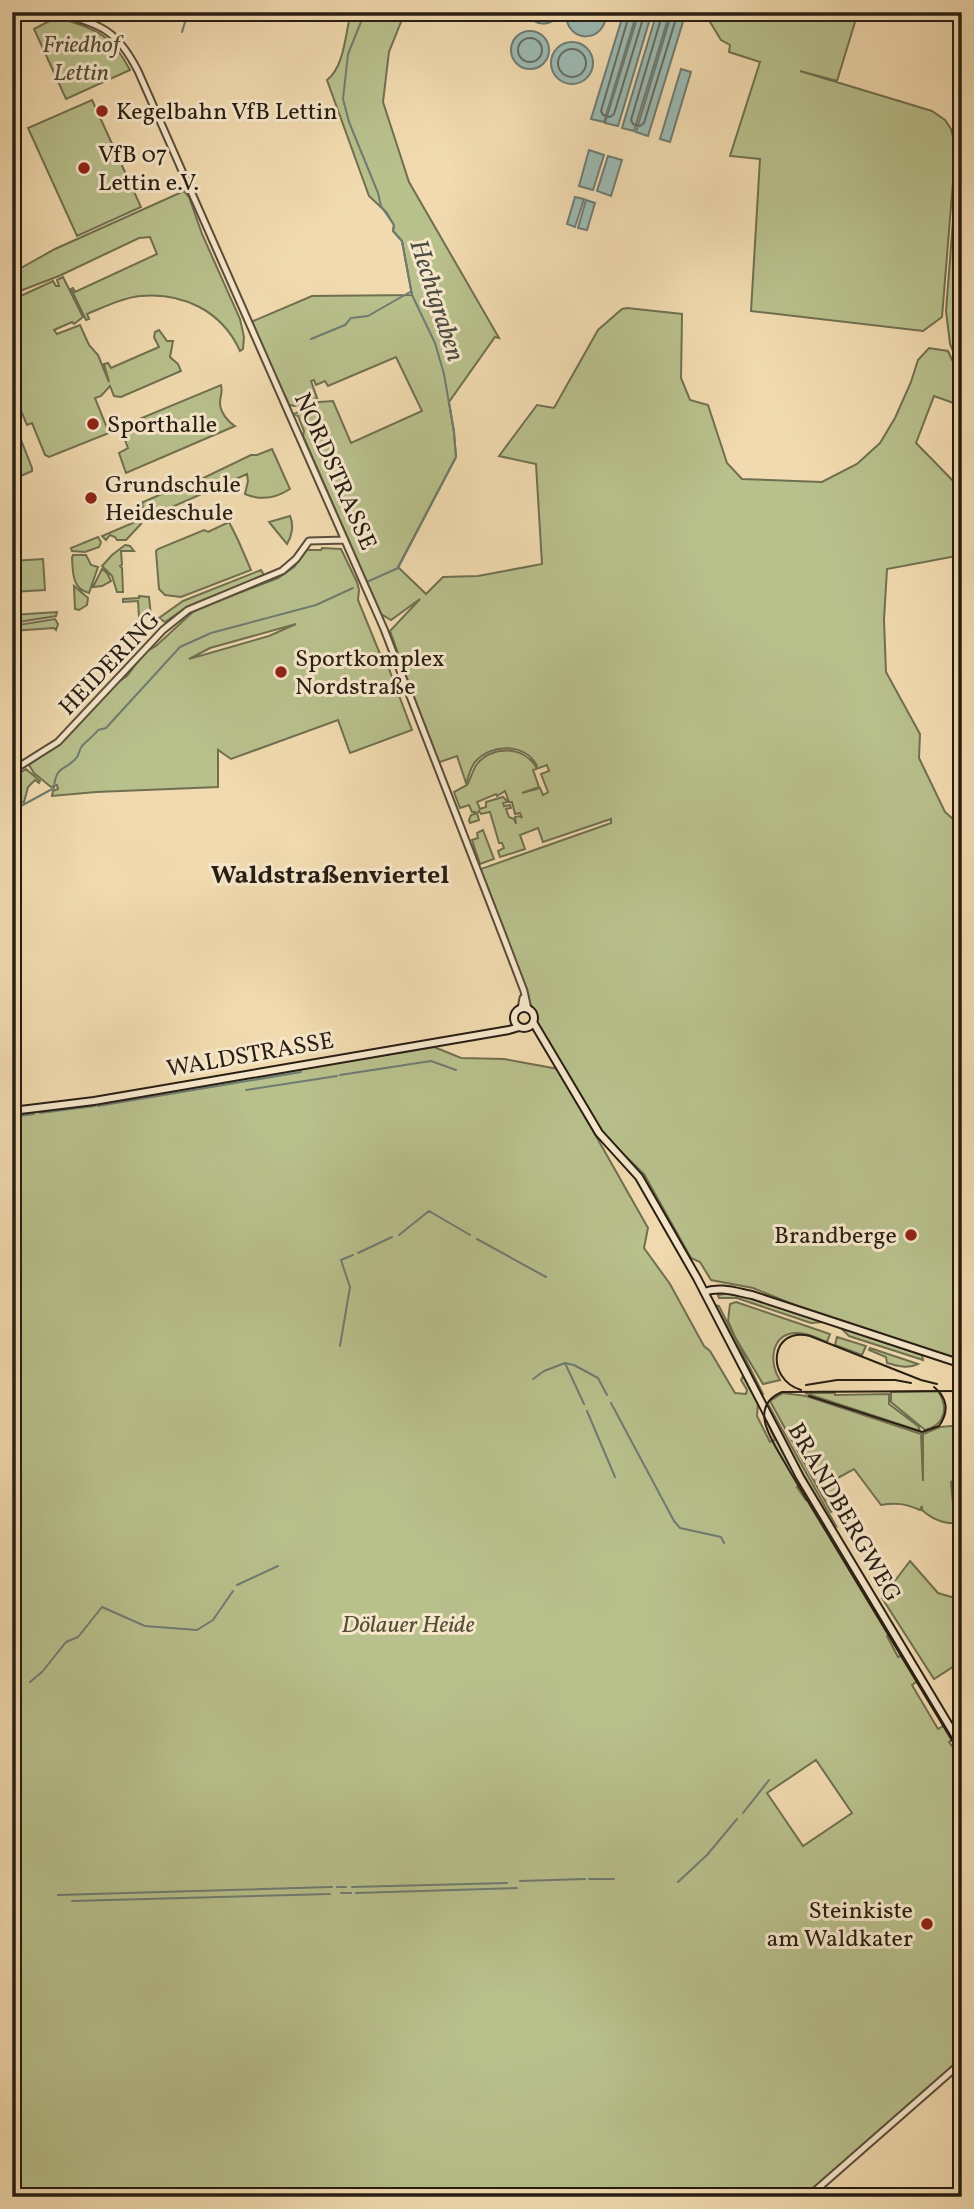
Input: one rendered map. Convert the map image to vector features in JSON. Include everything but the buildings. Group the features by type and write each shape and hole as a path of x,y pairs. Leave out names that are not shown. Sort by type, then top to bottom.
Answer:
{"main road":[{"path":"524,1009 514,1015 516,1024 530,1024"},
{"name":"NORDSTRASSE","path":"524,1009 533,1014 530,1024 540,1034 599,1133 639,1177 704,1292"},
{"name":"WALDSTRASSE","path":"12,1111 94,1101 495,1032 516,1024"},
{"path":"704,1292 723,1289 752,1296 962,1364"},
{"name":"BRANDBERGWEG","path":"704,1292 731,1348 813,1499 962,1747"}],"street":[{"name":"NORDSTRASSE","path":"58,12 104,28 127,49 393,652 524,991 524,1009"},
{"name":"HEIDERING","path":"12,771 58,741 182,613 282,571 296,559 309,541 345,540"},
{"path":"808,2197 962,2062"}],"green space":[{"path":"325,12 405,12 389,52 383,102 409,182 499,338 495,337 449,402 456,457 398,567 426,594 443,577 478,576 542,564 536,464 499,456 537,405 554,408 598,330 622,309 682,314 681,378 690,400 708,405 727,463 742,479 822,482 857,464 880,443 895,418 918,360 929,348 948,351 953,362 962,371 962,406 934,396 916,443 962,490 962,555 887,569 884,620 886,672 920,734 919,758 945,812 962,827 962,1364 834,1321 753,1288 711,1280 700,1262 691,1258 644,1174 604,1135 537,1025 478,870 611,823 611,819 543,842 538,828 520,835 525,849 500,857 498,851 504,848 502,843 499,843 490,812 481,814 479,811 479,820 470,823 471,815 475,812 472,812 469,805 460,808 454,792 467,785 475,767 483,758 491,753 508,750 524,755 537,766 532,758 517,750 508,748 490,751 475,762 466,783 457,756 437,763 390,631 420,599 391,620 381,614 303,436 304,431 298,416 294,414 319,402 333,401 351,443 422,411 396,357 328,386 325,381 316,385 314,380 311,381 317,398 295,406 289,405 251,322 312,296 412,295 402,241 393,231 394,225 386,212 369,196 327,80 340,61 349,21 324,20","holes":["547,765 549,771 541,774 548,792 543,795 540,788 522,793 539,787 533,770","505,791 515,814 520,813 522,818 515,817 516,824 514,819 509,817 506,809 511,808 510,805 504,806 503,803 508,802 503,797 486,802 486,807 480,809 477,802"]},
{"path":"704,12 858,12 837,81 800,71 932,111 945,120 954,140 954,169 942,317 923,331 751,311 760,159 730,156 760,62 729,52 730,45 721,40"},
{"name":"Friedhof Lettin","path":"57,17 101,34 116,48 130,70 66,99 34,29"},
{"name":"VfB 07 Lettin e.V.","path":"92,100 141,207 77,236 28,128"},
{"path":"962,166 962,361 955,356 950,344 946,311 957,169"},
{"path":"184,191 189,197 202,234 240,319 244,337 243,349 240,351 223,325 212,315 186,301 171,297 140,296 127,299 87,314 89,319 86,320 71,289 75,292 157,254 150,237 139,238 59,276 12,294 12,273 55,249"},
{"path":"63,277 83,317 74,324 72,322 54,330 57,334 80,325 89,345 98,355 109,382 104,364 108,363 111,368 159,347 154,337 159,330 167,341 173,341 170,357 181,371 121,397 114,396 110,386 101,396 95,398 109,433 49,457 45,455 32,423 27,425 12,390 12,300 53,281 59,286 57,280"},
{"path":"221,385 221,410 235,426 126,473 119,453 128,448 120,427"},
{"path":"12,417 32,471 12,480"},
{"path":"272,449 290,489 285,492 263,498 245,494 247,474 147,518 143,502 187,483 191,484 251,455"},
{"path":"290,516 292,530 287,544 269,522"},
{"path":"142,519 141,524 126,540 117,540 110,535 106,540 102,536"},
{"path":"229,522 251,570 181,597 165,595 159,589 156,551"},
{"path":"98,537 101,542 99,547 85,552 72,551 71,548"},
{"path":"125,545 134,551 121,551 123,592 117,592 112,576 102,566"},
{"path":"341,549 357,582 358,600 380,654 383,653 412,730 350,753 338,720 231,759 218,750 218,787 52,796 53,791 58,789 57,785 51,787 34,773 29,765 60,742 110,688 127,676 145,652 156,646 196,609 278,578 294,567 307,550","holes":["296,624 269,636 189,659 210,648"]},
{"path":"73,555 86,555 91,565 98,567 89,593 76,584"},
{"path":"43,559 45,590 12,592 12,561"},
{"path":"102,569 111,581 93,587"},
{"path":"261,570 264,575 184,609 165,622 159,618 183,601"},
{"path":"74,586 88,598 87,605 79,610 75,609"},
{"path":"149,597 151,616 139,617 138,601 123,602 123,599"},
{"path":"57,612 56,616 12,623 12,615"},
{"path":"55,619 58,624 56,630 12,631 12,626"},
{"path":"26,769 40,781 39,783 35,780 28,787 24,802 12,804 12,778"},
{"path":"483,830 494,859 480,864 472,840 478,838 477,833"},
{"name":"Dölauer Heide","path":"434,1047 461,1058 504,1059 558,1069 648,1228 644,1248 670,1284 704,1346 710,1351 735,1393 746,1394 747,1390 741,1380 743,1376 758,1403 757,1416 770,1442 775,1440 765,1417 806,1494 800,1485 797,1487 806,1500 809,1498 890,1634 887,1636 898,1657 903,1655 919,1680 912,1685 938,1729 945,1725 954,1739 949,1742 962,1759 962,1994 953,2001 962,2012 962,2062 807,2197 12,2197 12,1114 95,1103","holes":["816,1760 852,1813 803,1846 767,1793"]},
{"path":"730,1293 823,1322 811,1323 737,1298 719,1298 718,1295"},
{"path":"736,1302 830,1334 827,1342 799,1333 787,1335 776,1345 774,1351 774,1366 780,1380 763,1384 728,1321 730,1304"},
{"path":"715,1305 719,1306 763,1394 761,1397"},
{"path":"841,1328 922,1355 923,1360 849,1336"},
{"path":"837,1337 866,1346 862,1355 835,1345"},
{"path":"870,1348 918,1364 906,1367 887,1363 886,1357 869,1350"},
{"path":"938,1391 943,1404 943,1415 937,1424 925,1430 891,1402 891,1392"},
{"path":"783,1393 806,1396 921,1434 923,1481 923,1434 940,1427 962,1425 962,1475 951,1482 953,1504 958,1510 962,1510 962,1522 946,1523 931,1517 922,1510 922,1506 920,1510 901,1504 881,1505 854,1469 834,1480 847,1503 831,1512 770,1401"},
{"path":"805,1393 889,1394 889,1404 918,1426 920,1431"},
{"path":"768,1404 836,1526 831,1524 825,1515 766,1407"},
{"path":"910,1561 938,1593 962,1600 962,1661 934,1679 882,1598"}],"water":[{"path":"524,12 562,12 553,21 543,24 533,21"},
{"path":"566,12 606,12 605,23 594,35 578,35 567,23"},
{"path":"624,12 637,12 604,122 591,119"},
{"path":"639,12 652,12 618,126 605,123"},
{"path":"657,12 670,12 634,131 622,128"},
{"path":"672,12 686,12 648,136 636,132"},
{"path":"530,31 544,36 549,50 544,64 530,69 516,64 511,50 516,36"},
{"path":"572,42 587,48 593,63 587,78 572,84 557,78 551,63 557,48"},
{"path":"681,69 691,72 670,142 660,139"},
{"path":"589,150 604,155 593,190 579,186"},
{"path":"608,156 622,160 611,196 597,191"},
{"path":"575,197 584,199 575,227 567,224"},
{"path":"586,200 595,203 587,230 578,228"}],"waterway":[{"path":"182,32 188,12"},
{"name":"Hechtgraben","path":"365,12 348,54 343,99 381,206 394,225 393,231 402,241 412,295 435,343 444,374 456,457 398,568 369,581"},
{"path":"958,198 962,185"},
{"path":"311,339 345,325 351,318 368,316 410,292"},
{"name":"Hechtgraben","path":"12,807 21,806 54,788 57,775 77,757 82,746 98,730 106,728 180,647 211,633 316,605 353,588"},
{"path":"340,1075 431,1061 456,1070"},
{"path":"98,1106 301,1072"},
{"path":"246,1090 337,1076"},
{"path":"40,1113 95,1106"},
{"path":"12,1117 34,1114"},
{"path":"399,1235 429,1211 470,1235"},
{"path":"358,1253 392,1237"},
{"path":"477,1239 546,1277"},
{"path":"340,1346 350,1287 341,1260 353,1255"},
{"path":"565,1363 584,1404"},
{"path":"533,1379 544,1371 565,1363 598,1378 607,1395"},
{"path":"611,1403 674,1521 680,1528 721,1537 724,1543"},
{"path":"587,1411 615,1477"},
{"path":"237,1585 278,1566"},
{"path":"30,1682 42,1672 66,1642 78,1637 102,1607 145,1626 197,1630 213,1620 233,1591"},
{"path":"743,1813 769,1780"},
{"path":"678,1882 707,1855 737,1819"},
{"path":"520,1881 585,1879"},
{"path":"589,1879 614,1879"},
{"path":"352,1887 507,1883"},
{"path":"58,1895 332,1887"},
{"path":"337,1887 346,1887"},
{"path":"356,1893 517,1888"},
{"path":"341,1893 351,1893"},
{"path":"72,1901 330,1894"}],"tram line":[{"path":"801,1390 789,1384 777,1365 780,1346 797,1335 810,1336 937,1384"},
{"path":"806,1385 837,1380 895,1380 911,1383"},
{"path":"809,1396 922,1432 939,1426 946,1410 942,1396 934,1387"},
{"path":"962,1391 782,1392 771,1399 765,1408 764,1418 771,1439 962,1757"}],"place":[{"name":"Kegelbahn VfB Lettin","path":"102,111"},
{"name":"VfB 07 Lettin e.V.","path":"84,168"},
{"name":"Sporthalle","path":"93,424"},
{"name":"Grundschule Heideschule","path":"91,498"},
{"name":"Sportkomplex Nordstraße","path":"281,672"},
{"name":"Brandberge","path":"911,1235"},
{"name":"Steinkiste am Waldkater","path":"927,1924"}],"district":[{"name":"Waldstraßenviertel","path":"330,874"}]}
